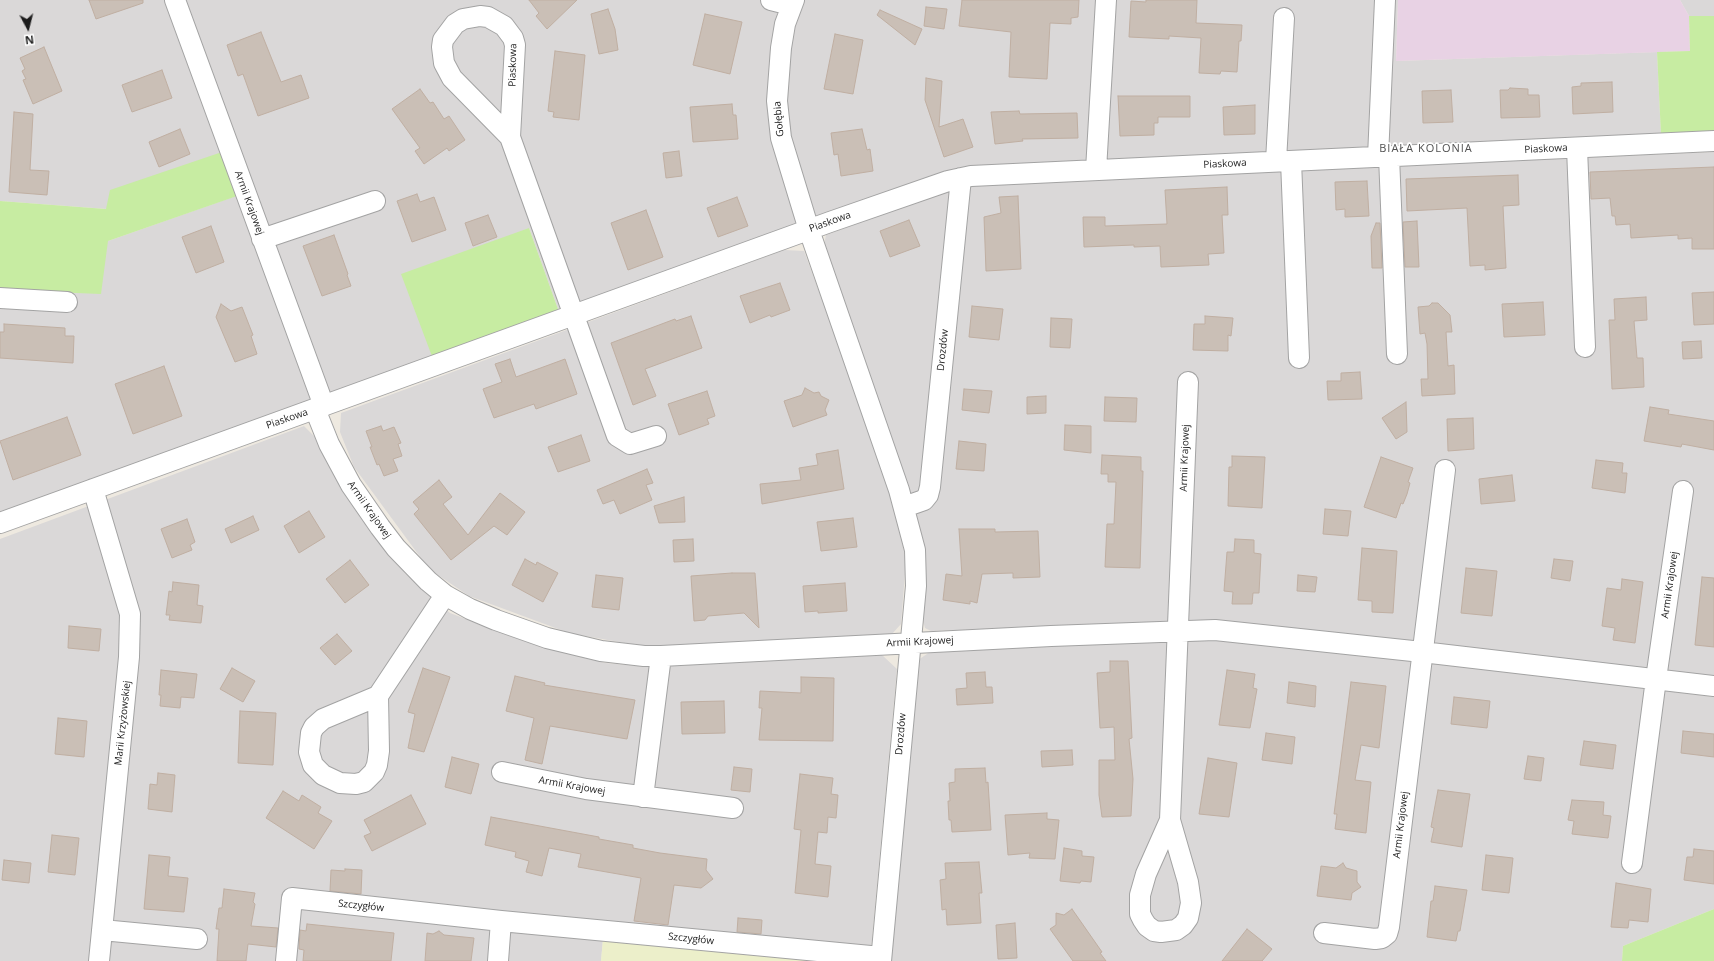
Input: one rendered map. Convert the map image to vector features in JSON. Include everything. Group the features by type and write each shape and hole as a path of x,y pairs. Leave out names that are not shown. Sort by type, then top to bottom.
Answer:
{"street":[{"name":"Armii Krajowej","path":"175,0 262,239 339,463 351,485 380,527 413,566 445,595 470,609 547,638 601,651 644,656 1179,630 1228,631 1714,686"},
{"name":"Gołębia","path":"771,0 792,2 785,24 781,48 777,101 778,120 786,158 809,230"},
{"path":"1096,170 1106,0"},
{"path":"1385,0 1383,156 1397,354"},
{"name":"Piaskowa","path":"510,137 452,78 444,63 442,47 443,40 455,24 463,19 480,16 488,17 504,26 513,38 515,45 510,137 573,316 617,436 630,444 656,436"},
{"path":"1284,18 1284,161 1299,358"},
{"name":"Piaskowa","path":"0,523 809,230 941,183 961,178 982,174 1714,141"},
{"path":"1577,148 1585,347"},
{"name":"Drozdów","path":"904,507 924,500 930,487 961,178"},
{"path":"262,239 375,201"},
{"name":"Drozdów","path":"809,230 904,507 915,550 916,569 881,959"},
{"path":"0,298 67,302"},
{"name":"Armii Krajowej","path":"1170,820 1146,874 1140,895 1139,905 1143,920 1147,926 1161,932 1176,930 1183,925 1190,912 1188,882 1170,820 1188,382"},
{"name":"Armii Krajowej","path":"1324,933 1375,939 1382,938 1387,934 1445,470"},
{"name":"Marii Krzyżowskiej","path":"93,489 130,614 129,657 99,961"},
{"name":"Armii Krajowej","path":"1632,863 1656,679 1683,491"},
{"path":"378,696 379,751 377,765 374,772 364,782 356,784 340,782 323,775 313,765 309,752 311,733 314,727 323,719 378,696 445,595"},
{"path":"643,797 661,656"},
{"name":"Armii Krajowej","path":"502,772 586,789 733,808"},
{"name":"Szczygłów","path":"286,961 292,898 501,921 881,959"},
{"path":"498,961 501,921"},
{"path":"102,930 197,939"}],"shaded area":[{"path":"0,0 1398,0 1396,61 1657,52 1661,135 958,168 559,312 529,228 433,359 0,512 0,290 108,241 236,196 107,209 0,201"},
{"path":"1398,0 1680,0 1689,16 1690,51 1396,61"},
{"path":"1680,0 1714,0 1714,16 1689,16"},
{"path":"1714,152 1714,677 1321,633 1109,625 931,631 925,628 920,610 923,578 823,249 826,235 966,184"},
{"path":"784,250 804,251 868,423 897,514 906,561 901,624 892,634 652,648 569,633 469,596 429,569 354,467 340,432 341,413"},
{"path":"304,426 315,437 344,491 406,574 450,613 524,641 605,663 650,667 882,655 897,669 870,961 603,939 601,961 0,961 0,539"},
{"path":"1210,638 1581,680 1714,697 1714,909 1623,946 1622,961 888,961 915,662 933,650"}],"green space":[{"path":"1689,16 1714,16 1714,132 1661,135 1657,52 1690,51"},
{"path":"222,152 237,196 108,241 101,294 0,290 0,201 106,209 110,190"},
{"path":"529,228 559,312 433,359 401,274"},
{"path":"1714,909 1714,961 1622,961 1623,946"},
{"path":"603,939 821,961 601,961"}],"building":[{"path":"89,0 143,0 143,3 96,19"},
{"path":"529,0 577,0 547,29 536,16 539,13"},
{"path":"962,0 1079,0 1078,17 1071,18 1071,24 1050,23 1047,79 1009,77 1011,32 959,26"},
{"path":"1146,0 1197,0 1196,23 1242,25 1241,41 1239,41 1237,72 1221,71 1220,74 1199,73 1201,38 1169,36 1169,39 1129,37 1131,1 1146,2"},
{"path":"926,7 947,9 944,29 924,26"},
{"path":"608,9 615,29 618,50 599,54 591,14"},
{"path":"880,10 922,29 915,45 877,15"},
{"path":"705,14 742,22 730,74 693,65"},
{"path":"261,32 281,82 301,75 309,98 258,116 243,74 238,76 227,45"},
{"path":"835,34 863,40 853,94 824,89"},
{"path":"44,47 62,91 33,104 23,80 26,79 22,71 25,69 20,58"},
{"path":"555,51 585,55 579,120 553,117 554,112 548,111"},
{"path":"162,70 172,98 132,112 122,85"},
{"path":"926,78 942,81 939,127 963,119 973,147 944,157 925,100"},
{"path":"1612,82 1613,112 1573,114 1572,87 1581,86 1581,83"},
{"path":"1510,88 1528,89 1528,95 1539,95 1540,117 1501,118 1500,90 1508,90"},
{"path":"420,89 430,103 433,102 444,119 449,116 465,140 449,151 447,148 424,164 415,151 420,148 392,109"},
{"path":"1451,90 1453,122 1423,123 1422,91"},
{"path":"1118,96 1190,96 1190,117 1158,117 1158,123 1154,123 1154,135 1120,136"},
{"path":"732,104 733,115 736,115 738,139 693,142 690,107"},
{"path":"1255,105 1255,134 1224,135 1223,107"},
{"path":"1019,111 1020,114 1077,113 1078,138 1022,139 1023,141 995,144 991,112"},
{"path":"14,112 33,114 30,170 49,171 47,195 9,192"},
{"path":"180,129 190,154 159,167 149,142"},
{"path":"862,129 867,150 870,149 873,171 841,176 838,154 834,155 831,133"},
{"path":"679,151 682,176 666,178 663,153"},
{"path":"1714,167 1714,249 1692,249 1692,238 1678,239 1678,235 1631,238 1630,224 1616,225 1615,216 1612,216 1610,198 1591,199 1590,172"},
{"path":"1518,175 1519,205 1503,206 1506,268 1485,270 1485,265 1470,266 1467,208 1407,211 1406,179"},
{"path":"1367,181 1369,216 1345,217 1345,209 1336,210 1335,182"},
{"path":"1227,187 1228,215 1222,215 1224,253 1208,254 1209,265 1161,267 1160,246 1134,247 1134,245 1084,247 1083,217 1105,217 1105,226 1167,224 1165,190"},
{"path":"417,194 420,202 434,197 446,230 412,242 397,201"},
{"path":"1018,196 1021,269 986,271 984,217 1001,213 999,197"},
{"path":"737,197 748,226 718,237 707,208"},
{"path":"646,210 663,257 628,270 611,223"},
{"path":"488,215 497,237 473,246 465,223"},
{"path":"909,220 920,246 890,257 880,231"},
{"path":"1417,221 1419,267 1405,267 1403,222"},
{"path":"1376,223 1380,223 1382,268 1372,268 1371,236"},
{"path":"211,226 224,262 196,273 182,237"},
{"path":"334,235 351,286 322,296 303,246"},
{"path":"780,283 790,310 771,317 770,315 750,323 740,296"},
{"path":"1714,292 1714,324 1694,325 1692,293"},
{"path":"1646,297 1647,320 1634,321 1637,358 1643,358 1644,387 1612,389 1609,320 1615,320 1614,299"},
{"path":"1543,302 1545,335 1504,337 1502,304"},
{"path":"1432,303 1438,303 1450,315 1452,332 1446,332 1448,366 1454,365 1455,394 1422,396 1421,379 1428,379 1427,344 1425,333 1420,334 1418,307 1429,306"},
{"path":"221,304 231,311 242,307 253,335 251,336 257,354 235,362 216,317"},
{"path":"972,306 1003,309 999,340 969,337"},
{"path":"691,316 702,348 645,369 656,396 633,405 611,343 675,319 676,321"},
{"path":"1205,316 1233,318 1231,336 1228,335 1228,351 1193,350 1194,324 1205,324"},
{"path":"1051,318 1072,319 1070,348 1050,347"},
{"path":"4,324 65,328 65,336 74,336 73,363 0,358 0,332 4,332"},
{"path":"1701,341 1702,358 1683,359 1682,342"},
{"path":"510,359 516,377 565,359 577,394 536,409 534,404 494,418 483,389 502,382 495,364"},
{"path":"164,366 182,416 133,434 115,384"},
{"path":"1360,372 1362,399 1328,400 1327,381 1341,381 1341,373"},
{"path":"805,388 814,393 819,392 821,396 829,400 825,410 827,415 793,427 784,401 802,395"},
{"path":"964,389 992,391 989,413 962,410"},
{"path":"707,391 715,416 707,419 709,424 679,435 668,404"},
{"path":"1046,396 1046,413 1027,414 1027,397"},
{"path":"1105,397 1137,398 1136,422 1104,421"},
{"path":"1406,402 1407,432 1396,439 1382,418"},
{"path":"1650,407 1669,410 1668,414 1714,421 1714,450 1682,444 1681,447 1644,441"},
{"path":"67,417 81,455 13,480 0,441"},
{"path":"1473,418 1474,449 1448,451 1447,419"},
{"path":"1065,425 1091,426 1091,453 1064,450"},
{"path":"381,426 383,431 394,427 401,443 398,444 402,456 393,459 398,471 384,476 379,464 377,465 366,431"},
{"path":"581,435 590,461 558,472 548,447"},
{"path":"959,441 986,444 984,471 956,469"},
{"path":"838,450 844,489 762,504 760,484 801,480 799,468 818,465 816,454"},
{"path":"1102,455 1141,457 1141,471 1143,471 1140,568 1105,567 1107,524 1114,524 1116,482 1108,482 1108,474 1101,474"},
{"path":"1232,456 1265,457 1262,508 1228,506 1229,467 1232,467"},
{"path":"1381,457 1413,468 1408,482 1410,483 1407,494 1403,504 1401,503 1396,518 1364,507"},
{"path":"1596,460 1623,463 1622,473 1627,473 1625,493 1592,488"},
{"path":"647,469 653,483 646,485 652,500 620,514 614,500 603,504 597,490"},
{"path":"1512,475 1515,501 1481,504 1479,479"},
{"path":"439,480 452,497 443,504 468,535 500,493 525,512 507,535 494,526 451,560 414,514 419,509 413,502"},
{"path":"684,497 685,522 659,523 654,506"},
{"path":"1325,509 1351,511 1348,536 1323,534"},
{"path":"309,511 325,537 299,553 284,526"},
{"path":"253,516 259,530 231,543 225,529"},
{"path":"853,518 857,547 821,551 817,522"},
{"path":"187,519 195,542 190,545 192,550 172,558 161,529"},
{"path":"959,529 995,529 995,532 1038,531 1040,577 1013,578 1013,573 982,574 977,603 970,601 970,604 943,600 946,574 962,576"},
{"path":"693,539 694,561 674,562 673,540"},
{"path":"1235,539 1254,540 1254,553 1261,554 1259,593 1253,593 1252,604 1232,604 1233,592 1224,591 1227,552 1234,552"},
{"path":"1362,548 1397,551 1393,613 1372,612 1372,601 1358,600"},
{"path":"525,559 536,565 537,562 558,573 543,602 512,585"},
{"path":"1554,559 1573,561 1570,581 1551,578"},
{"path":"350,560 369,585 345,603 326,579"},
{"path":"1466,568 1497,571 1492,616 1461,613"},
{"path":"755,573 759,628 744,613 708,616 705,620 694,621 691,576"},
{"path":"596,575 623,578 619,610 592,607"},
{"path":"1298,575 1317,577 1315,592 1297,591"},
{"path":"1702,577 1714,578 1714,647 1695,645"},
{"path":"1622,579 1643,582 1635,643 1613,640 1615,628 1602,626 1607,588 1621,590"},
{"path":"173,582 199,585 197,605 203,606 201,623 169,620 170,615 166,615 169,591 172,592"},
{"path":"845,583 847,611 818,613 818,611 805,612 803,586"},
{"path":"69,626 101,629 99,651 68,648"},
{"path":"337,634 352,651 335,665 320,648"},
{"path":"1110,661 1128,661 1132,738 1129,739 1133,779 1131,816 1102,817 1099,795 1099,760 1115,760 1114,727 1100,728 1097,673 1110,672"},
{"path":"232,668 255,681 243,702 220,689"},
{"path":"423,668 450,677 424,752 408,748 415,714 408,712"},
{"path":"161,670 197,674 194,698 181,697 180,708 160,706 161,695 159,695"},
{"path":"1227,670 1255,674 1253,688 1257,689 1250,728 1219,725"},
{"path":"985,672 986,687 992,687 993,703 957,705 956,689 967,688 966,673"},
{"path":"515,676 545,683 544,685 635,700 627,739 550,726 542,764 525,760 534,718 506,711"},
{"path":"801,677 834,678 833,741 759,740 762,708 759,708 760,691 801,693"},
{"path":"1289,682 1316,686 1315,707 1287,703"},
{"path":"1351,682 1386,686 1379,748 1361,745 1355,780 1371,782 1366,833 1335,829 1337,814 1334,814"},
{"path":"1454,697 1490,701 1487,728 1451,724"},
{"path":"724,701 725,733 682,734 681,702"},
{"path":"240,711 276,713 273,765 238,763"},
{"path":"58,718 87,721 84,757 55,754"},
{"path":"1683,731 1714,734 1714,757 1681,753"},
{"path":"1266,733 1295,737 1292,764 1262,760"},
{"path":"1584,741 1616,745 1613,769 1580,765"},
{"path":"1072,750 1073,765 1042,767 1041,751"},
{"path":"1528,756 1544,758 1541,781 1524,779"},
{"path":"452,757 479,764 471,794 445,787"},
{"path":"1208,758 1237,763 1229,817 1199,814"},
{"path":"734,767 752,769 750,792 731,790"},
{"path":"985,768 986,783 988,782 991,830 952,832 951,820 949,820 948,801 950,801 949,783 955,782 955,769"},
{"path":"158,773 175,775 172,812 148,809 150,784 157,785"},
{"path":"800,774 833,778 831,794 838,795 836,818 828,817 827,833 818,832 815,864 831,866 828,897 795,893 801,830 794,829"},
{"path":"1438,790 1470,794 1462,847 1431,842 1434,828 1431,827"},
{"path":"283,791 299,801 302,795 321,807 318,813 332,821 314,849 266,818"},
{"path":"411,795 426,824 372,851 364,836 371,833 364,820"},
{"path":"1572,800 1604,802 1603,815 1611,816 1608,838 1572,834 1574,821 1568,820"},
{"path":"1047,813 1047,819 1059,820 1055,859 1029,858 1030,853 1008,855 1005,815"},
{"path":"491,817 599,837 599,839 633,845 633,848 707,859 706,870 713,879 701,888 674,885 668,925 634,921 641,878 578,867 581,854 549,848 542,876 526,872 529,861 515,857 516,852 485,845"},
{"path":"52,835 79,838 75,875 48,872"},
{"path":"1064,848 1082,851 1082,856 1094,857 1091,882 1081,881 1080,883 1060,881"},
{"path":"1694,849 1714,851 1714,884 1684,880 1687,857 1693,857"},
{"path":"149,855 170,857 168,876 188,878 184,912 144,909"},
{"path":"1486,855 1513,858 1509,893 1482,890"},
{"path":"4,860 31,863 29,883 2,880"},
{"path":"979,862 982,893 979,893 981,923 947,925 946,909 942,910 940,880 946,879 945,863"},
{"path":"1343,863 1346,868 1357,871 1357,882 1361,887 1352,893 1351,900 1317,896 1321,866 1336,868"},
{"path":"345,869 362,870 361,894 330,891 331,870 345,871"},
{"path":"1616,883 1651,889 1648,922 1629,920 1628,928 1611,927"},
{"path":"1435,886 1467,890 1460,931 1458,931 1456,941 1427,937 1431,901 1433,901"},
{"path":"224,889 255,893 253,902 255,904 251,926 278,928 276,947 248,944 246,961 217,961 219,929 216,929 219,908 222,908"},
{"path":"1072,909 1102,952 1100,953 1106,961 1073,961 1050,929 1056,925 1056,913 1064,915"},
{"path":"738,918 762,920 761,934 737,932"},
{"path":"1015,923 1017,958 998,959 996,925"},
{"path":"307,924 394,933 391,961 303,961 304,950 299,949 300,930 306,931"},
{"path":"1247,929 1272,949 1262,961 1222,961"},
{"path":"439,931 444,935 474,938 471,961 425,961 427,933 433,934"}],"district":[{"name":"BIAŁA KOLONIA","path":"1426,149"}]}
